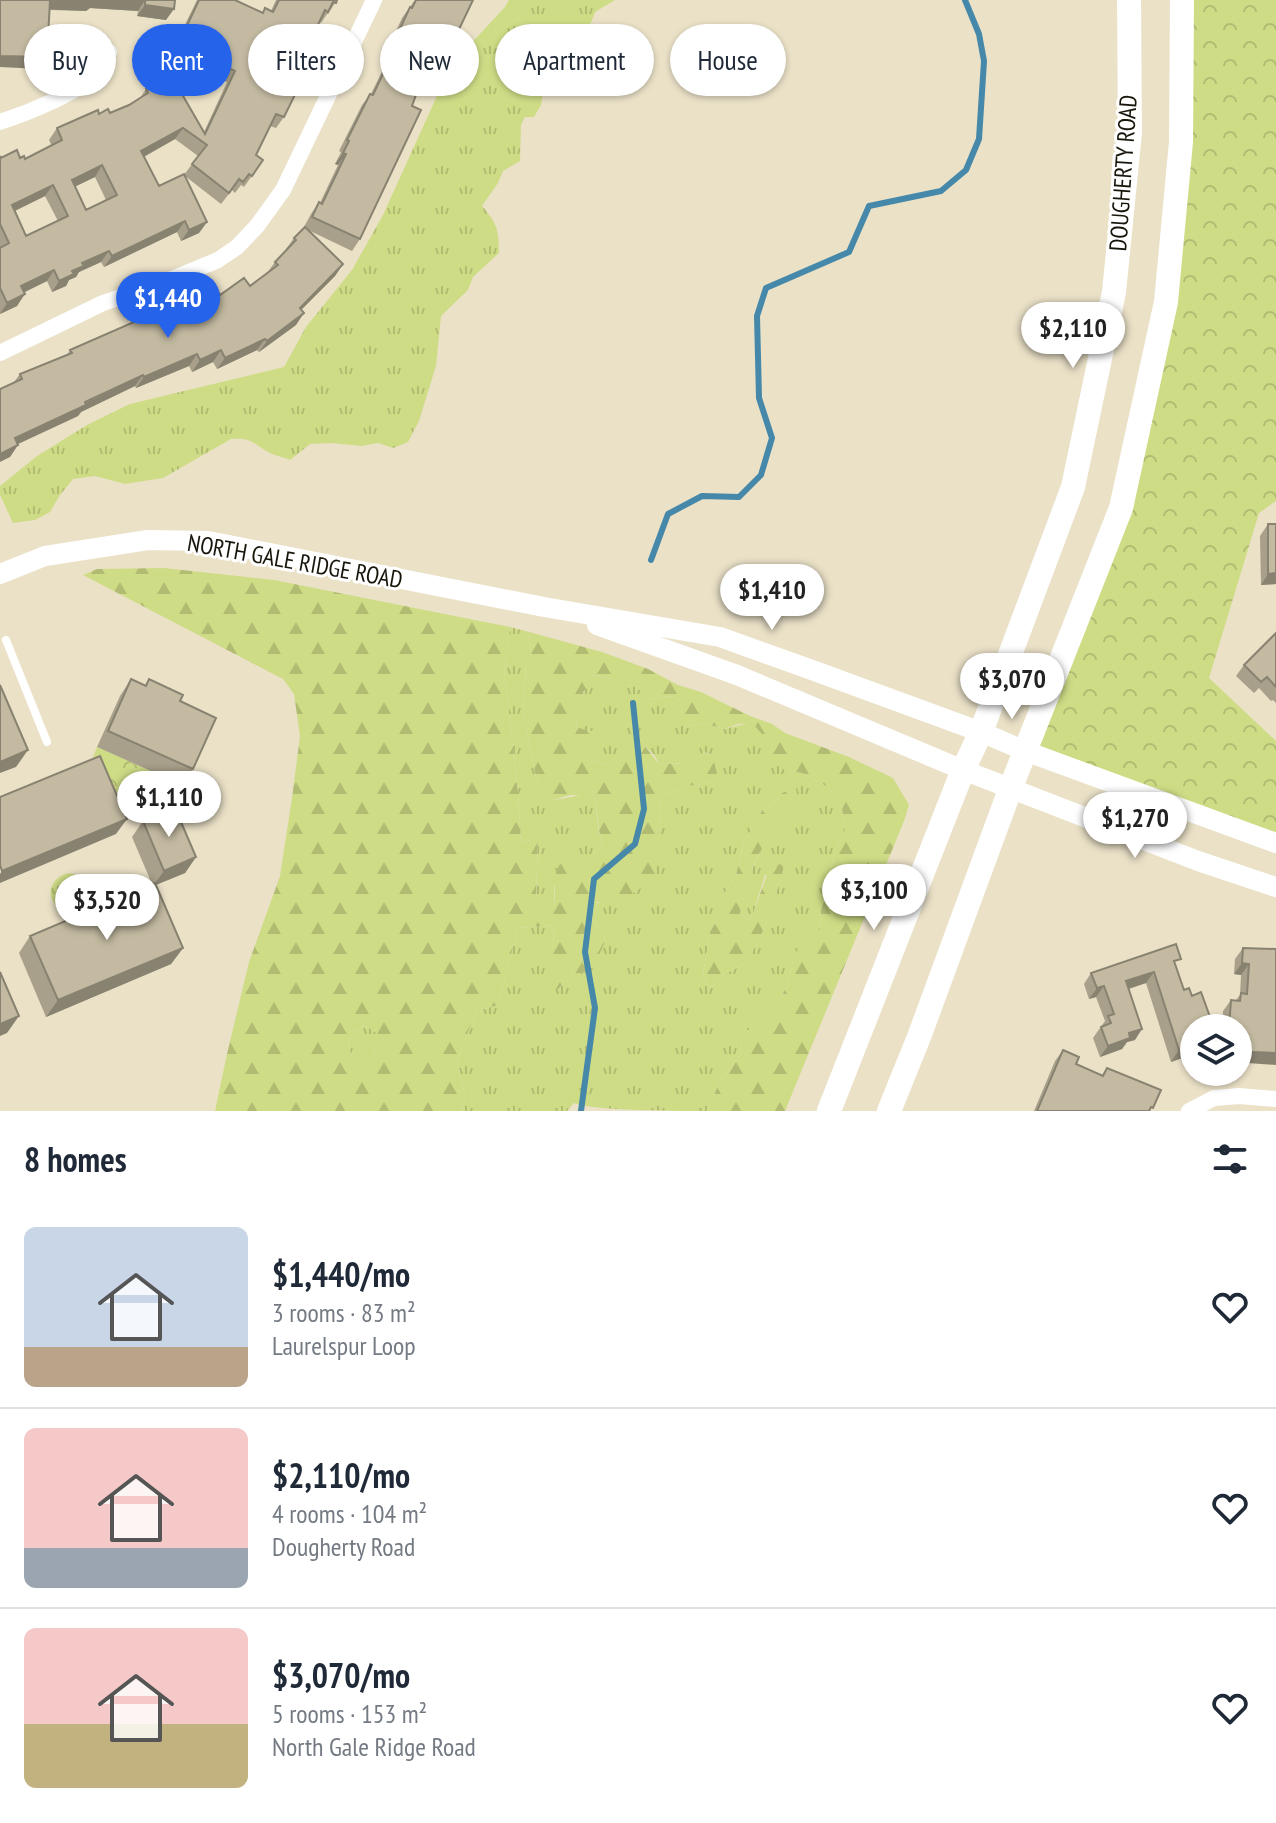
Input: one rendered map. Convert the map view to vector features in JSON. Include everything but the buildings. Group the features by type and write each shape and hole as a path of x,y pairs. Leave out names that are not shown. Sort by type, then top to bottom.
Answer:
{"main road":[{"name":"DOUGHERTY ROAD","path":"829,1111 963,770 981,732 1073,487 1114,292 1130,132 1129,0"},
{"path":"889,1111 1011,787 1121,508 1166,302 1181,142 1182,0"}],"street":[{"path":"0,353 103,303 218,260 237,247 283,190 374,0"},
{"path":"0,122 60,96"},
{"name":"NORTH GALE RIDGE ROAD","path":"0,574 45,556 148,540 208,541 544,607 720,637 1276,843"},
{"name":"NORTH GALE RIDGE ROAD","path":"544,607 737,675 963,770 1198,861 1276,887"},
{"path":"1189,1111 1214,1098 1239,1096 1276,1099"}],"lane":[{"path":"6,640 47,742"}],"green space":[{"path":"509,0 615,0 595,12 590,24 495,24 495,96 542,96 541,105 534,117 525,117 521,125 520,161 503,171 482,206 496,227 499,253 473,277 468,290 441,316 436,366 419,421 408,442 393,448 378,443 362,446 310,444 290,460 248,440 231,439 163,478 125,484 95,476 73,479 50,512 35,520 13,523 0,495 0,486 37,456 87,425 130,404 284,367 306,327 352,270 383,215 437,96 479,96 479,35"},
{"path":"1182,0 1276,0 1276,501 1259,513 1209,678 1276,741 1276,843 1025,751 1121,508 1166,302"},
{"path":"164,568 274,580 510,627 504,669 521,843 538,838 536,900 555,906 555,877 560,864 573,856 593,856 602,843 592,790 585,795 571,795 546,802 536,777 523,712 526,666 531,654 529,632 602,652 648,669 678,685 772,724 785,733 849,757 893,778 909,805 904,821 785,1111 707,1111 720,1081 740,1056 742,1037 782,996 794,955 804,941 820,932 821,911 835,852 845,831 842,808 836,794 802,773 780,768 773,761 773,746 752,723 724,729 703,723 683,727 678,697 661,696 651,700 631,685 591,675 592,683 583,692 586,702 584,711 576,717 577,728 592,731 597,741 590,759 604,765 616,758 628,743 644,745 659,764 689,762 703,752 712,755 717,773 709,783 678,789 661,798 658,838 653,856 654,874 647,881 633,894 616,901 588,900 585,919 595,921 606,940 591,968 574,973 557,990 550,986 547,962 553,945 554,925 518,928 498,1005 476,1011 457,1061 465,1095 462,1111 215,1111 249,962 280,876 300,736 294,694 283,679 83,575 97,569","holes":["366,1026 384,1038 365,1068 357,1068 348,1041 354,1032"]},
{"path":"510,627 529,632 531,654 526,666 523,712 536,777 546,801 592,790 602,843 593,856 573,856 554,887 555,906 536,901 538,838 521,843 504,669"},
{"path":"590,675 631,685 651,700 661,696 678,697 684,727 703,723 724,729 752,722 773,746 773,761 826,786 836,794 842,808 845,831 835,852 821,911 820,932 794,955 782,996 742,1037 740,1056 720,1081 707,1111 617,1109 574,1103 567,1111 462,1111 465,1095 457,1061 476,1011 498,1005 518,928 554,925 553,945 547,962 557,990 574,973 592,967 606,940 595,921 585,919 585,904 588,900 599,903 654,874 652,856 658,838 661,798 678,789 709,783 712,755 704,752 692,763 659,764 644,745 628,744 616,758 604,765 590,759 592,731 577,729 576,716","holes":["782,793 777,824 764,842 744,888 740,914 749,920 753,914 765,875 781,879 760,939 744,964 723,975 712,987 707,985 703,974 710,932 725,892 736,875 744,842 763,809"]},
{"path":"97,747 155,773 156,778 120,793 108,792 93,757"},
{"path":"796,788 798,800 760,852 743,896 740,914 749,920 771,863 784,865 760,939 744,964 723,975 712,987 707,985 703,974 710,932 725,892 736,875 744,842 763,809 782,793"},
{"path":"69,873 84,879 90,891 86,904 72,913 56,906 51,894 55,881"},
{"path":"366,1026 384,1037 383,1044 376,1048 365,1068 357,1068 348,1041 354,1032"}],"waterway":[{"path":"651,560 668,514 702,496 739,497 761,475 772,438 759,398 757,316 766,288 849,252 869,206 941,191 966,170 979,139 984,61 979,34 965,0"},
{"path":"581,1111 595,1008 585,952 594,879 635,844 644,809 633,703"}]}
